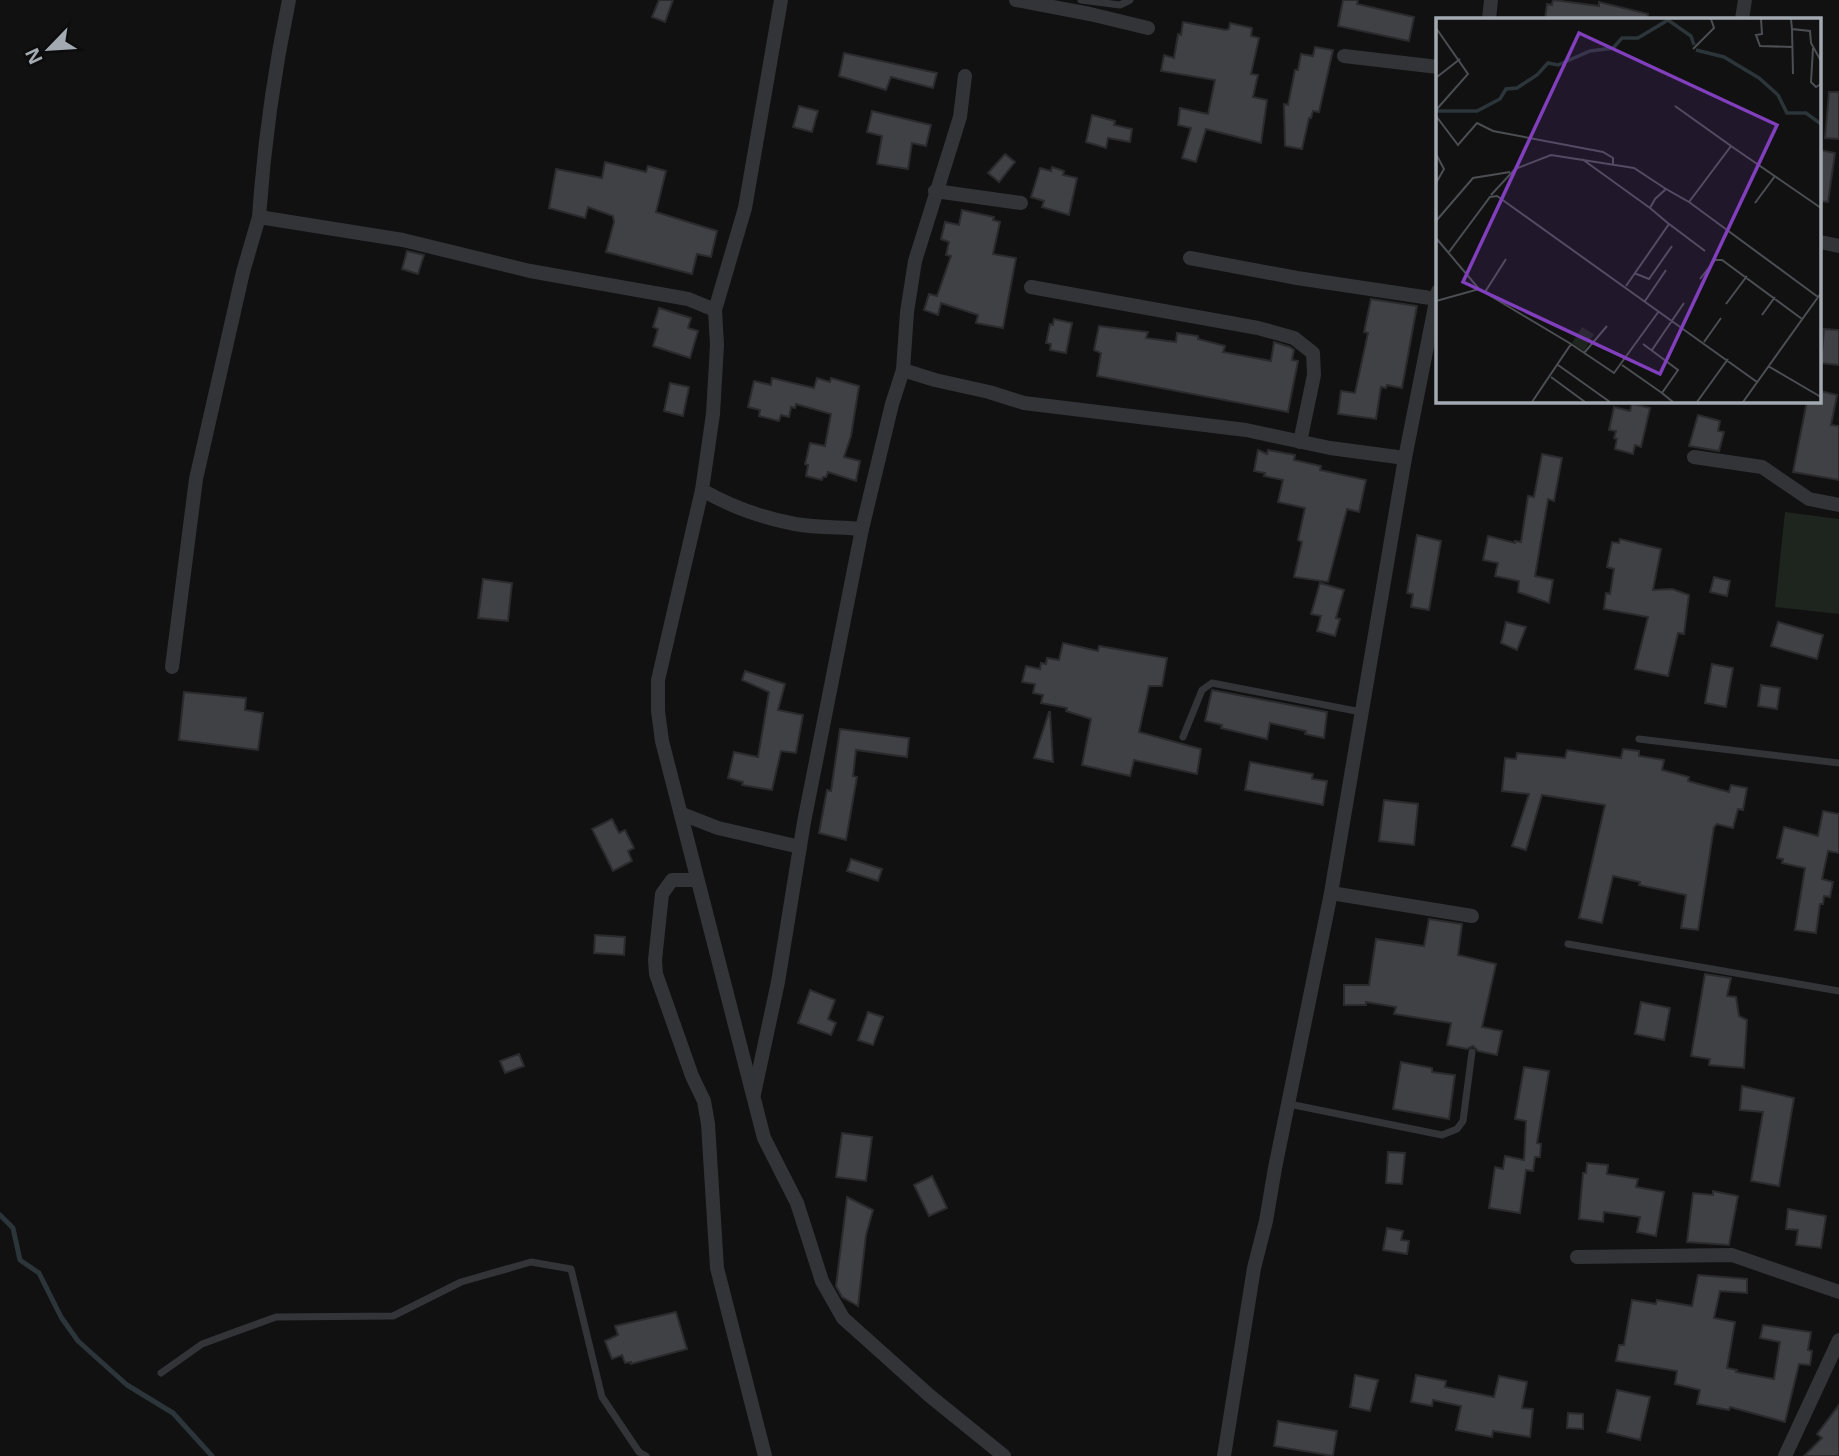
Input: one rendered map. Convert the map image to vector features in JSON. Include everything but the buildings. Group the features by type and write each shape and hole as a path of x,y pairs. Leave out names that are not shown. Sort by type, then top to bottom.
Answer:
{"street":[{"path":"172,667 196,479 258,217 275,71 289,0"},
{"path":"782,0 745,208 715,310 717,345 713,414 702,489 658,680 662,741 764,1138 797,1203 822,1281 843,1318 930,1396 1004,1456"},
{"path":"1016,0 1148,28"},
{"path":"1489,18 1491,0"},
{"path":"1742,18 1745,0"},
{"path":"1344,56 1436,67"},
{"path":"753,1099 778,982 800,847 862,529 892,404 903,370 907,312 915,261 960,117 965,76"},
{"path":"935,191 1021,203"},
{"path":"258,217 403,240 530,271 688,299 715,310"},
{"path":"1191,258 1297,278 1436,295"},
{"path":"1031,287 1258,328 1294,338 1313,353 1314,360 1313,382 1300,442"},
{"path":"1224,1456 1254,1268 1266,1221 1331,893 1405,458 1436,300"},
{"path":"903,370 935,380 989,391 1024,403 1246,430 1300,442 1405,458"},
{"path":"1694,457 1762,467 1809,499 1839,505"},
{"path":"702,489 719,499 753,512 794,524 862,529"},
{"path":"682,814 718,828 800,847"},
{"path":"697,880 672,880 662,894 656,974 692,1076 704,1101 708,1124 717,1268 765,1456"},
{"path":"1331,893 1472,916"},
{"path":"1577,1257 1732,1255 1839,1292"},
{"path":"1785,1456 1839,1340"}],"lane":[{"path":"1081,0 1120,5 1130,0"},
{"path":"1183,737 1202,690 1212,683 1362,712"},
{"path":"1639,738 1839,763"},
{"path":"1568,944 1839,991"},
{"path":"1289,1104 1442,1135 1457,1129 1463,1121 1472,1052"},
{"path":"161,1373 202,1344 276,1317 393,1316 461,1282 531,1262 571,1269 602,1397 639,1452 646,1456"}],"shaded area":[{"path":"1785,512 1839,519 1839,614 1775,607"}],"waterway":[{"path":"0,1215 13,1228 20,1260 39,1273 61,1317 78,1341 127,1385 173,1413 212,1456"}]}
